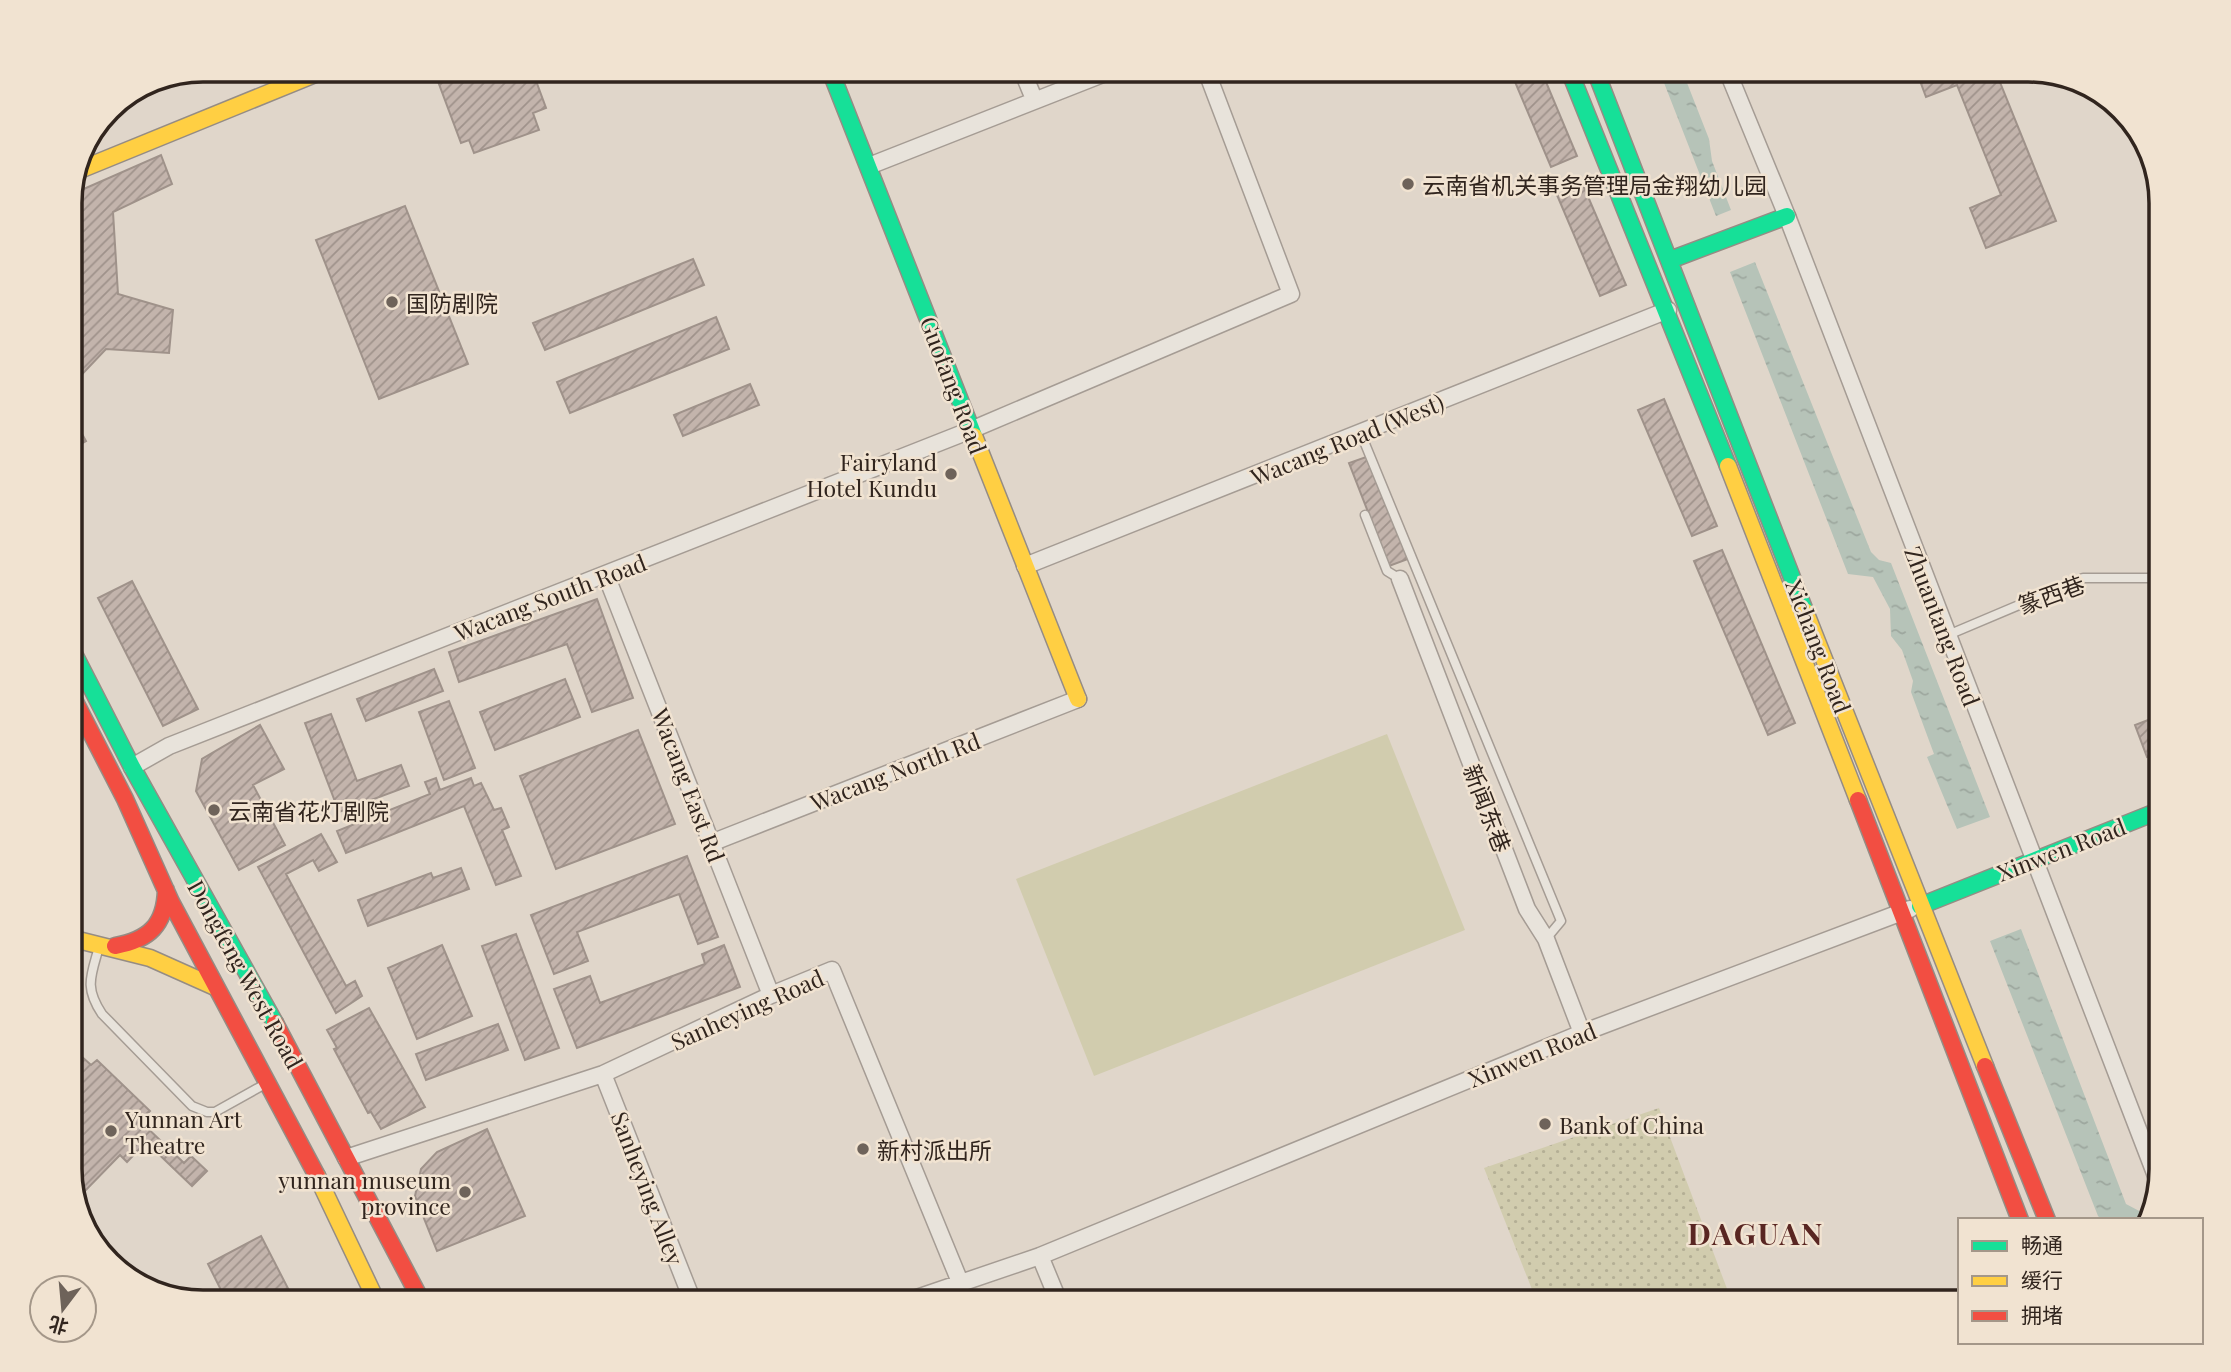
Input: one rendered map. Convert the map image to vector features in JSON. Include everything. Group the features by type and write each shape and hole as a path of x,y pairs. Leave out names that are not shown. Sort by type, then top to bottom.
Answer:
{"main road":[{"path":"88,166 296,82"},
{"name":"Guofang Road","path":"835,82 1078,699"},
{"name":"Xichang Road","path":"1574,82 1668,310 1899,914 2019,1218"},
{"name":"Xichang Road","path":"1600,82 1920,906 2046,1218"},
{"path":"1670,260 1787,216"},
{"name":"Dongfeng West Road","path":"83,671 132,767 266,1005 416,1290"},
{"name":"Dongfeng West Road","path":"83,717 125,799 166,890 215,987 314,1169 371,1290"},
{"name":"Xinwen Road","path":"1920,906 2149,815"},
{"path":"104,946 148,938 162,919 166,890"},
{"path":"83,941 170,965 215,987"}],"street":[{"path":"1027,82 1034,99"},
{"path":"869,166 1080,82"},
{"name":"Wacang South Road","path":"132,767 169,746 971,430 1291,294 1211,82"},
{"name":"Zhuantang Road","path":"1732,82 1787,216 2032,860 2149,1158"},
{"name":"Wacang Road (West)","path":"1025,566 1668,310"},
{"name":"Wacang East Rd","path":"606,575 771,995"},
{"name":"新闻东巷","path":"1400,579 1527,909 1545,939 1582,1033"},
{"name":"Wacang North Rd","path":"712,843 1078,699"},
{"name":"Xinwen Road","path":"938,1290 1040,1256 1582,1033 1920,906"},
{"name":"Sanheying Road","path":"346,1158 603,1074 771,995 832,970 960,1282"},
{"name":"Sanheying Alley","path":"603,1074 688,1290"},
{"path":"1040,1256 1054,1290"}],"lane":[{"path":"1361,434 1561,921 1545,939"},
{"path":"1365,515 1387,571 1400,579"},
{"name":"篆西巷","path":"1946,636 2083,578 2148,578"},
{"path":"104,946 89,986 93,1001 102,1014 192,1106 199,1110 215,1112 267,1083"}],"shaded area":[{"path":"1387,734 1465,930 1094,1076 1016,879"},
{"path":"1659,1108 1727,1290 1532,1290 1484,1168"}],"water":[{"path":"1664,82 1687,82 1709,139 1712,161 1731,210 1716,216"},
{"path":"1755,262 1871,552 1879,560 1891,563 1990,817 1957,829 1927,757 1934,754 1911,692 1913,681 1902,650 1891,636 1890,609 1873,577 1848,574 1730,272"},
{"path":"2021,929 2126,1204 2141,1212 2138,1218 2098,1216 1990,941"}],"building":[{"path":"438,82 536,82 546,108 533,113 539,130 474,153 469,140 461,143"},
{"path":"1515,82 1546,82 1577,156 1551,167"},
{"path":"1920,82 2000,82 2056,221 1986,248 1970,208 2001,195 1957,85 1926,97"},
{"path":"161,155 172,184 113,212 118,294 173,310 169,353 106,349 83,373 84,189"},
{"path":"1583,185 1626,285 1600,296 1557,195"},
{"name":"国防剧院","path":"405,206 468,364 379,399 316,240"},
{"path":"693,259 704,285 545,350 533,323"},
{"path":"716,317 729,349 570,413 557,382"},
{"path":"750,384 759,405 683,436 674,415"},
{"path":"1664,399 1717,526 1692,536 1638,410"},
{"path":"1369,456 1408,559 1389,566 1349,463"},
{"path":"1722,550 1795,723 1768,735 1694,561"},
{"path":"132,581 198,709 163,726 98,598"},
{"path":"597,599 633,698 592,712 567,644 459,682 449,652"},
{"path":"434,669 443,691 366,721 357,699"},
{"path":"565,679 580,717 495,750 480,712"},
{"path":"449,701 475,768 444,780 419,712"},
{"path":"331,714 357,781 401,765 409,786 339,812 305,723"},
{"path":"2149,720 2149,756 2147,757 2135,725"},
{"path":"260,725 284,769 253,785 285,845 239,870 196,791 202,759"},
{"path":"638,730 675,824 556,869 520,776"},
{"path":"436,778 440,790 471,778 474,786 481,783 494,810 501,808 509,827 502,830 521,876 496,885 464,806 346,853 337,831 430,794 425,782"},
{"path":"321,834 337,862 319,871 313,860 286,874 346,986 355,981 362,996 336,1013 258,867"},
{"path":"687,856 718,937 698,944 679,894 577,932 588,961 554,974 531,915"},
{"path":"461,868 469,889 368,926 358,900 431,873 433,878"},
{"path":"516,934 559,1048 525,1060 482,946"},
{"path":"442,945 472,1016 417,1039 388,968"},
{"path":"724,945 740,987 577,1048 554,989 590,976 600,1003 705,964 702,954"},
{"path":"369,1008 425,1107 381,1129 371,1112 368,1113 334,1049 337,1048 327,1030"},
{"path":"498,1024 508,1050 426,1080 416,1054"},
{"name":"Yunnan Art Theatre","path":"83,1058 91,1065 97,1060 150,1111 140,1121 184,1163 191,1156 207,1171 192,1186 146,1142 127,1162 120,1155 85,1191"},
{"name":"yunnan museum province","path":"487,1129 525,1216 437,1251 415,1196 421,1169 437,1152"},
{"path":"261,1236 289,1290 221,1290 208,1264"}],"traffic: fast":[{"path":"835,82 974,436"},
{"path":"1574,82 1728,466"},
{"path":"1600,82 1805,611"},
{"path":"1670,260 1787,216"},
{"path":"83,671 132,767 275,1023"},
{"path":"1920,906 2149,815"}],"traffic: slow":[{"path":"88,166 296,82"},
{"path":"974,436 1078,699"},
{"path":"1728,466 1858,800"},
{"path":"1805,611 1985,1066"},
{"path":"83,941 150,958 215,987"},
{"path":"317,1176 371,1290"}],"traffic: jam":[{"path":"83,717 125,799 171,902 317,1176"},
{"path":"1858,800 2019,1218"},
{"path":"115,946 137,940 153,929 162,913 166,890"},
{"path":"275,1023 416,1290"},
{"path":"1985,1066 2046,1218"}],"place":[{"name":"云南省机关事务管理局金翔幼儿园","path":"1408,184"},
{"name":"国防剧院","path":"392,302"},
{"name":"Fairyland Hotel Kundu","path":"951,474"},
{"name":"云南省花灯剧院","path":"214,810"},
{"name":"Bank of China","path":"1545,1124"},
{"name":"Yunnan Art Theatre","path":"111,1131"},
{"name":"新村派出所","path":"863,1149"},
{"name":"yunnan museum province","path":"465,1192"}],"district":[{"name":"DAGUAN","path":"1756,1233"}]}
